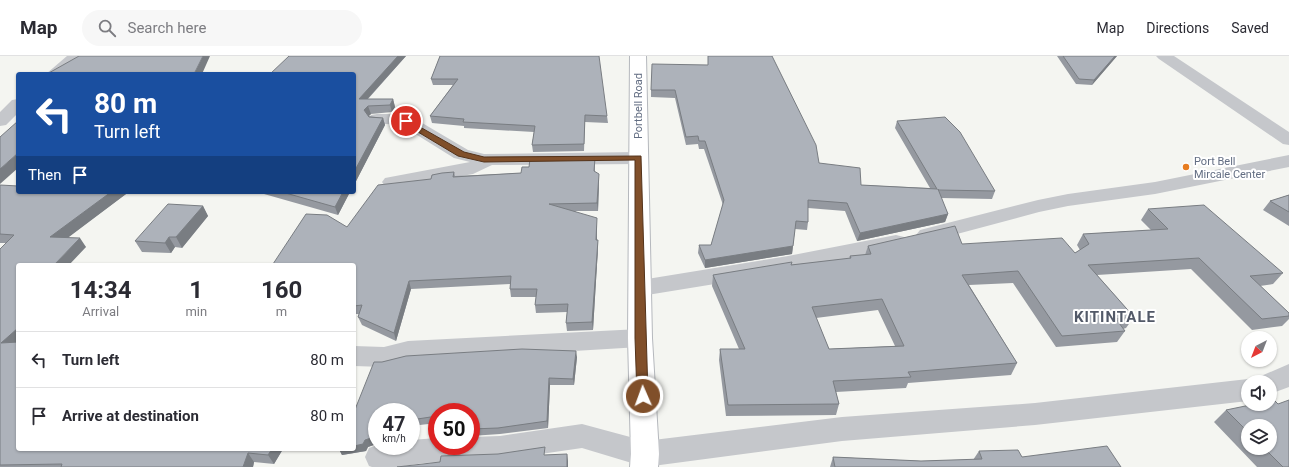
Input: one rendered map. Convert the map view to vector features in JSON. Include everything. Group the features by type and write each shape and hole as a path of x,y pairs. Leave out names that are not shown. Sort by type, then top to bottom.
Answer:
{"main road":[{"name":"Portbell Road","path":"638,56 641,288 640,338 645,460"}],"street":[{"path":"56,72 76,56"},
{"path":"1164,56 1289,140"},
{"path":"0,121 16,106"},
{"path":"377,120 395,119 406,121 461,154 488,160 639,158"},
{"path":"392,182 473,168 488,160"},
{"path":"641,288 788,264 923,236 1038,206 1068,200 1155,188 1289,161"},
{"path":"356,356 384,357 408,351 640,338"},
{"path":"1277,381 1289,374"},
{"path":"379,457 424,451 500,448 582,436 645,460 842,429 1035,414 1241,391"}],"building":[{"path":"79,56 203,56 195,72 51,72"},
{"path":"289,56 398,56 359,99 393,99 390,105 368,106 364,110 369,117 383,118 356,168 356,72 272,72"},
{"path":"440,56 599,56 607,116 585,115 584,144 532,145 535,126 463,122 464,119 430,116 458,79 431,79"},
{"path":"708,56 772,56 816,145 819,163 860,168 861,185 937,189 897,121 945,117 960,132 995,191 938,190 948,214 860,233 847,203 808,200 808,222 796,221 793,246 705,260 699,245 711,245 724,200 705,141 699,141 698,136 686,137 675,90 651,90 652,64 708,65"},
{"path":"1063,56 1115,56 1094,80 1079,79"},
{"path":"16,123 16,155 0,169 0,137"},
{"path":"595,158 594,171 599,174 597,203 549,204 597,218 596,240 598,240 592,322 566,323 568,304 535,305 537,289 510,289 511,276 409,281 394,333 358,317 362,305 356,306 356,263 274,263 306,214 327,215 347,227 378,185 431,179 432,175 442,173 454,172 453,177 521,173 522,167 529,167 530,159"},
{"path":"0,185 16,186 16,194 108,194 50,237 80,238 56,263 16,263 16,330 1,343 16,342 16,451 271,451 268,455 248,453 243,467 61,467 62,464 0,465 0,249 14,235 0,234"},
{"path":"289,194 342,194 335,207"},
{"path":"1289,195 1289,212 1270,201"},
{"path":"168,204 203,206 176,237 169,237 165,243 135,241"},
{"path":"1204,205 1283,273 1250,276 1289,313 1289,316 1262,319 1199,258 1088,265 1134,317 1116,319 1125,331 1062,336 1018,271 962,275 1017,363 908,372 911,377 833,381 839,404 728,405 720,349 745,349 713,275 792,262 791,265 851,258 850,256 871,254 868,246 955,226 962,244 1062,238 1075,253 1089,244 1083,234 1168,229 1148,209","holes":["882,299 904,346 829,349 812,307"]},
{"path":"522,349 576,351 573,379 549,378 547,421 498,428 480,429 480,403 428,403 428,417 420,419 420,403 368,403 368,439 365,440 363,444 356,446 356,407 374,362 382,362 406,356"},
{"path":"1289,400 1289,467 1283,467 1271,455 1277,455 1277,419 1241,419 1241,425 1226,410 1241,407 1241,411 1277,411 1277,403 1278,404"},
{"path":"1107,446 1121,467 835,467 833,457 921,461 982,459 979,451 1018,450 1022,457"},
{"path":"545,447 544,455 567,454 567,467 397,467 440,462 441,456 498,454"}],"place":[{"name":"Port Bell Mircale Center","path":"1186,167"}],"district":[{"name":"KITINTALE","path":"1115,317"}],"route":[{"path":"406,121 461,154 484,160 639,158 641,288 640,338 643,396"}]}
